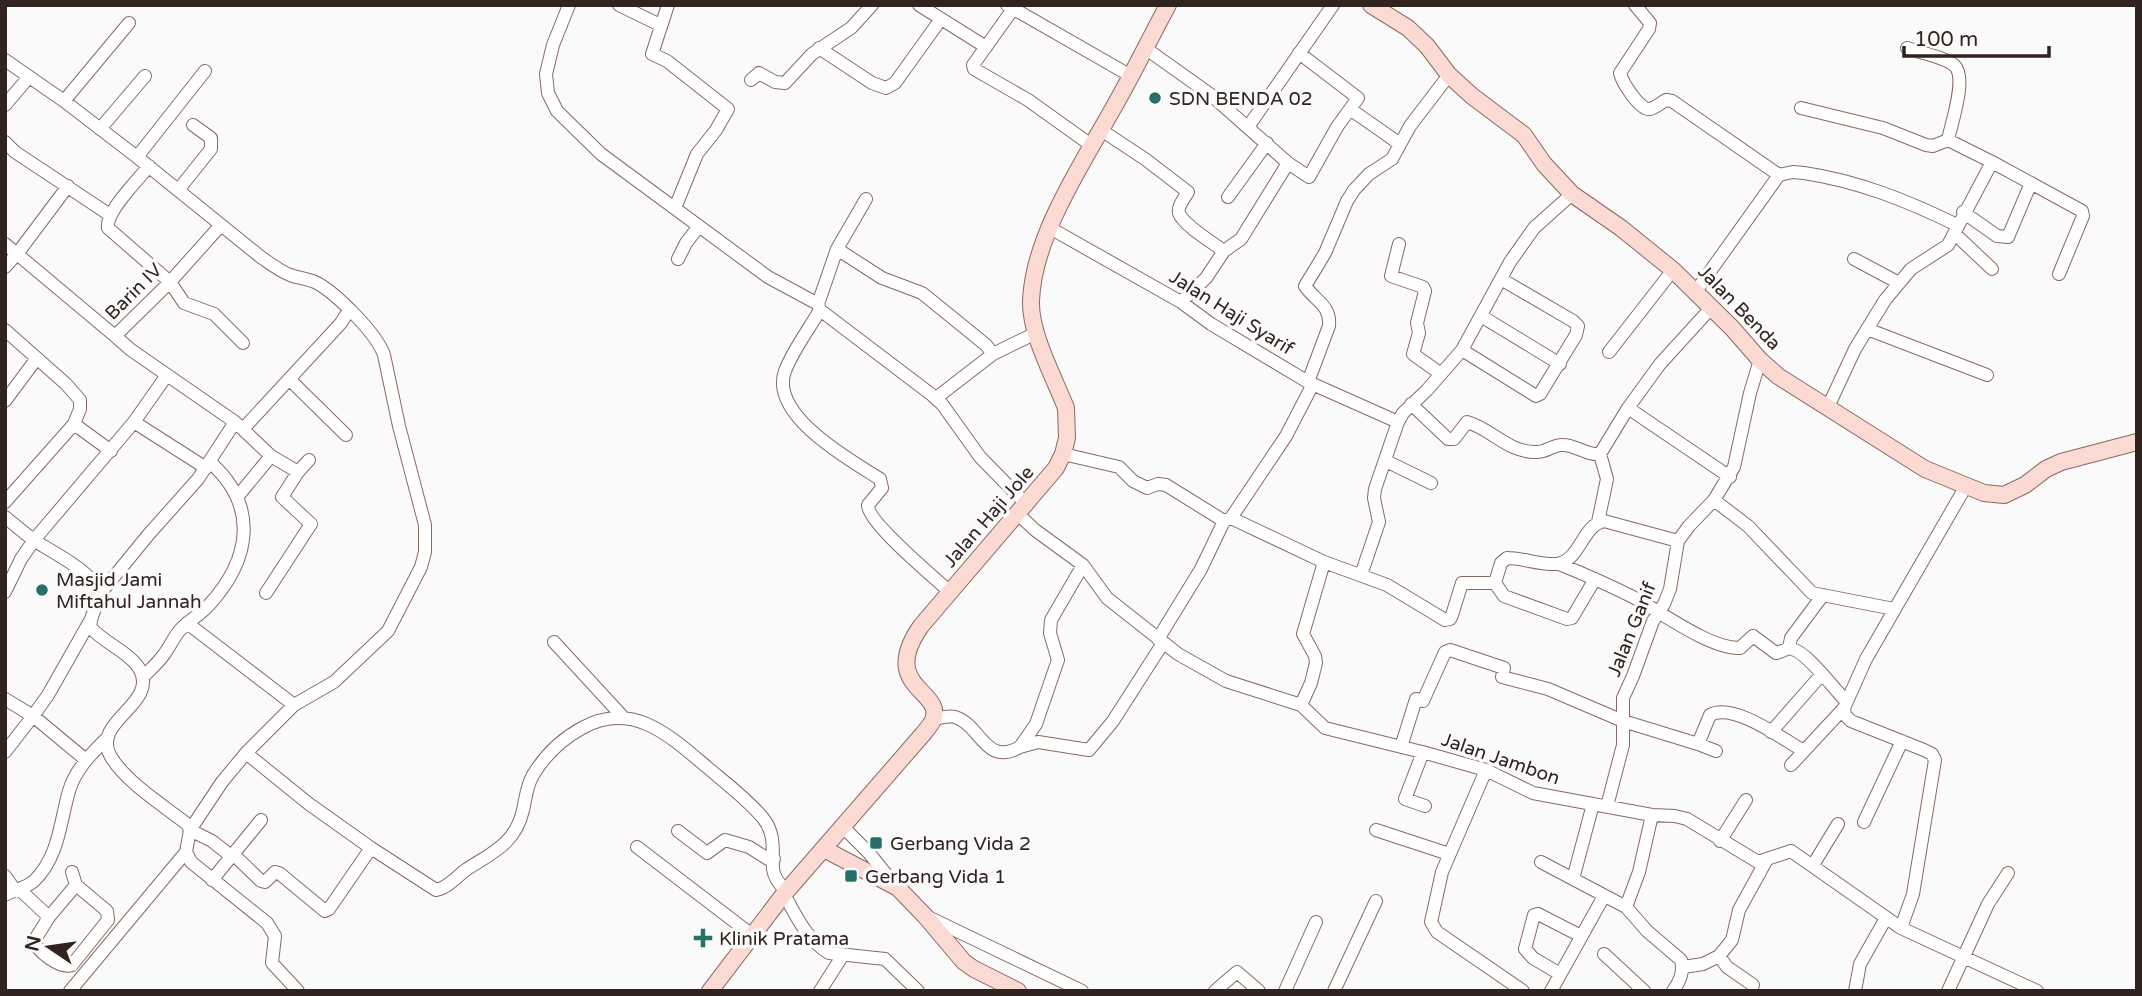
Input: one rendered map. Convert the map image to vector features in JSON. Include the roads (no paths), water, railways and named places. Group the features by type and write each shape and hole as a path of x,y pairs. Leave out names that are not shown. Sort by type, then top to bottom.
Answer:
{"street":[{"name":"Jalan Jambon","path":"569,5 553,45 546,74 545,83 557,111 601,154 768,277 819,307 936,398 1023,509 1035,530 1083,565 1107,598 1160,641 1208,673 1301,705 1325,728 1486,770 1533,793 1687,819 1758,862 1766,861"},
{"path":"619,5 660,25"},
{"path":"668,5 652,54 667,61 728,109 697,154 675,208"},
{"path":"751,80 759,73 775,82 785,83 819,48 851,28 872,5"},
{"path":"919,5 986,47"},
{"name":"Jalan Haji Jole","path":"933,719 933,706 909,676 905,658 915,636 1023,509 1056,468 1063,454 1068,427 1066,408 1037,333 1031,302 1032,286 1050,228 1073,178 1168,5"},
{"path":"1248,127 1333,5"},
{"name":"Jalan Benda","path":"1371,5 1408,28 1427,46 1449,75 1524,135 1544,164 1572,194 1621,228 1673,270 1760,360 1790,384 1925,469 1984,493 2004,495 2061,462 2137,442"},
{"path":"1634,5 1650,23 1649,29 1620,73 1639,104 1651,109 1667,100 1672,101 1779,175"},
{"path":"1091,145 1028,100 974,69 973,65 1010,7 1131,76"},
{"path":"819,48 872,83 886,88 899,78 941,19"},
{"path":"64,101 129,23"},
{"path":"1145,48 1211,96 1307,177 1311,176 1358,96 1299,53"},
{"path":"1907,48 1950,63 1959,72 1960,87 1948,140"},
{"path":"5,60 149,166 278,269 316,282 376,338 384,355 425,525 425,552 421,567 388,631 334,682 294,705 246,754 222,782 191,830 187,852 70,991"},
{"path":"137,157 205,71"},
{"path":"710,991 785,893 923,734 933,719 946,716 959,718 992,749 999,752 1038,742 1089,750 1114,721 1227,520 1286,436 1311,383 1329,326 1329,318 1322,303 1309,293 1305,286 1325,253 1347,201 1369,174 1392,159 1410,127 1449,75"},
{"path":"100,129 145,76"},
{"path":"5,105 29,77"},
{"path":"1801,108 1883,128 1926,145 1933,146 1948,140 2049,195 2076,206 2083,216 2059,274"},
{"path":"1350,109 1400,144"},
{"path":"180,190 211,149 211,138 193,125"},
{"path":"1101,130 1188,192 1179,208 1180,214 1198,232 1224,251"},
{"path":"5,142 15,152 110,215"},
{"path":"1228,197 1267,143"},
{"path":"1828,407 1867,329 1911,269 1948,244 1992,162"},
{"path":"1181,302 1206,278 1224,251 1241,239 1288,163"},
{"path":"149,166 110,215 107,225 170,282 184,303 214,314 243,343"},
{"path":"1696,291 1779,175 1793,172 1873,189 1909,202 1956,230 1992,269"},
{"path":"1964,212 1997,236 2007,237 2031,183"},
{"path":"5,267 68,186"},
{"path":"1361,575 1379,522 1374,498 1398,422 1410,404 1462,350 1510,262 1534,228 1572,194"},
{"path":"866,199 837,249 819,307 785,371 783,390 792,410 821,439 880,479 882,488 868,505 870,516 911,558 950,592"},
{"name":"Barin IV","path":"221,225 170,282 115,336 239,426 271,456 298,472"},
{"path":"678,259 699,226"},
{"name":"Jalan Haji Syarif","path":"1050,228 1181,302 1211,324 1311,383 1398,422"},
{"path":"5,244 115,336"},
{"path":"1399,244 1391,276 1423,286 1425,291 1418,321 1419,332 1412,352 1441,374"},
{"path":"837,249 882,278 922,293 986,345 993,354"},
{"path":"1854,259 1899,283"},
{"path":"1609,352 1673,270"},
{"path":"1462,350 1536,397 1541,394 1576,335 1578,326 1573,321 1501,279"},
{"path":"1559,564 1572,555 1598,522 1607,479 1600,454 1628,408 1660,364 1711,308"},
{"path":"5,752 48,695 90,621 99,595 239,426 289,379 341,323 349,310"},
{"path":"1481,316 1560,364"},
{"path":"1867,329 1987,375"},
{"path":"5,330 80,400 80,409 74,424 5,502"},
{"path":"936,398 993,354 1037,333"},
{"path":"5,401 37,358"},
{"path":"1598,522 1678,541 1730,477 1760,360"},
{"path":"5,592 34,540 111,451 167,375"},
{"path":"289,379 346,435"},
{"path":"1410,404 1448,439 1454,439 1468,422 1502,442 1527,451 1539,452 1559,444 1595,455 1600,454"},
{"path":"1628,408 1730,477"},
{"path":"134,422 208,465 230,483 238,496 244,533 241,556 216,597 174,638 164,656 143,677"},
{"path":"74,424 111,451"},
{"path":"1063,454 1119,467 1133,481 1147,488 1158,484 1166,485 1227,520 1404,594 1445,620 1452,615 1462,583 1495,583"},
{"path":"238,496 271,456"},
{"path":"266,593 311,524 282,497 309,460"},
{"path":"1386,461 1431,483"},
{"path":"1791,765 1845,704 1894,610 1966,486"},
{"path":"1714,500 1750,528 1812,593 1894,610"},
{"path":"5,517 91,580 99,595"},
{"name":"Jalan Ganif","path":"1607,806 1623,745 1623,698 1653,621 1670,589 1678,541"},
{"path":"1495,583 1503,559 1559,564 1659,611 1685,628 1736,649 1741,648 1752,636 1776,653 1789,648"},
{"path":"1301,705 1316,663 1303,634 1324,562"},
{"path":"1020,747 1036,724 1058,660 1050,633 1051,620 1083,565"},
{"path":"1495,583 1504,596 1567,619 1572,618 1595,579"},
{"path":"1789,648 1791,638 1823,595"},
{"path":"13,891 36,879 52,854 69,789 86,760 134,703 141,687 143,677 139,667 96,634 90,621"},
{"path":"187,624 294,705"},
{"path":"554,642 623,717"},
{"path":"1789,648 1814,664 1845,704 1844,715 1851,721 1932,754 1935,767 1913,894 1901,928"},
{"path":"1402,747 1416,699 1423,702 1445,652 1450,650 1504,668 1503,677 1548,689 1623,721 1716,751"},
{"path":"1771,732 1822,674"},
{"path":"5,699 33,716 86,760"},
{"path":"1698,744 1713,713 1750,718 1804,751"},
{"path":"246,754 309,804 436,890 442,889 509,841 520,821 527,785 559,743 602,719 636,719 667,734 750,804 766,821 770,831 776,880 805,931 821,948 829,953 885,959 918,991"},
{"path":"106,739 111,757 118,766 191,830 232,855 261,881 265,882 275,872 279,873 325,911 371,848"},
{"path":"1864,822 1902,741"},
{"path":"1423,752 1405,799 1425,806"},
{"path":"1486,770 1449,854 1433,907 1432,927 1523,991"},
{"path":"1720,841 1746,800"},
{"path":"1573,879 1593,804"},
{"path":"1626,907 1639,872 1652,815"},
{"path":"212,880 261,820"},
{"path":"1812,865 1838,824"},
{"path":"843,827 926,916 964,962 1018,991"},
{"path":"1376,830 1449,854"},
{"path":"678,831 707,853 725,840 745,845 768,859 774,859"},
{"path":"637,847 752,935"},
{"path":"824,849 898,888"},
{"path":"1683,967 1703,964 1719,956 1732,940 1739,910 1766,861 1791,851 1901,928 2037,991"},
{"path":"187,852 191,862 267,923 275,936 272,963 298,991"},
{"path":"1541,862 1626,907 1647,931 1681,960 1683,967 1680,980 1673,991"},
{"path":"72,872 76,885 107,911 109,916 72,965 67,967 36,946 34,941 49,917 76,885"},
{"path":"1948,991 1988,904 2008,873"},
{"path":"5,876 13,891 49,917"},
{"path":"1551,991 1604,896"},
{"path":"1334,991 1376,901"},
{"path":"1560,974 1533,958 1525,949 1534,915 1538,914 1581,936"},
{"path":"926,916 1082,991"},
{"path":"1856,991 1860,964 1886,918"},
{"path":"1285,991 1317,922"},
{"path":"1604,954 1644,991"},
{"path":"820,991 843,955"},
{"path":"1719,956 1727,967 1753,985"},
{"path":"1215,991 1237,972 1253,990"}],"place":[{"name":"SDN BENDA 02","path":"1155,98"},
{"name":"Masjid Jami Miftahul Jannah","path":"42,590"},
{"name":"Gerbang Vida 2","path":"876,843"},
{"name":"Gerbang Vida 1","path":"851,876"},
{"name":"Klinik Pratama","path":"703,938"}]}
